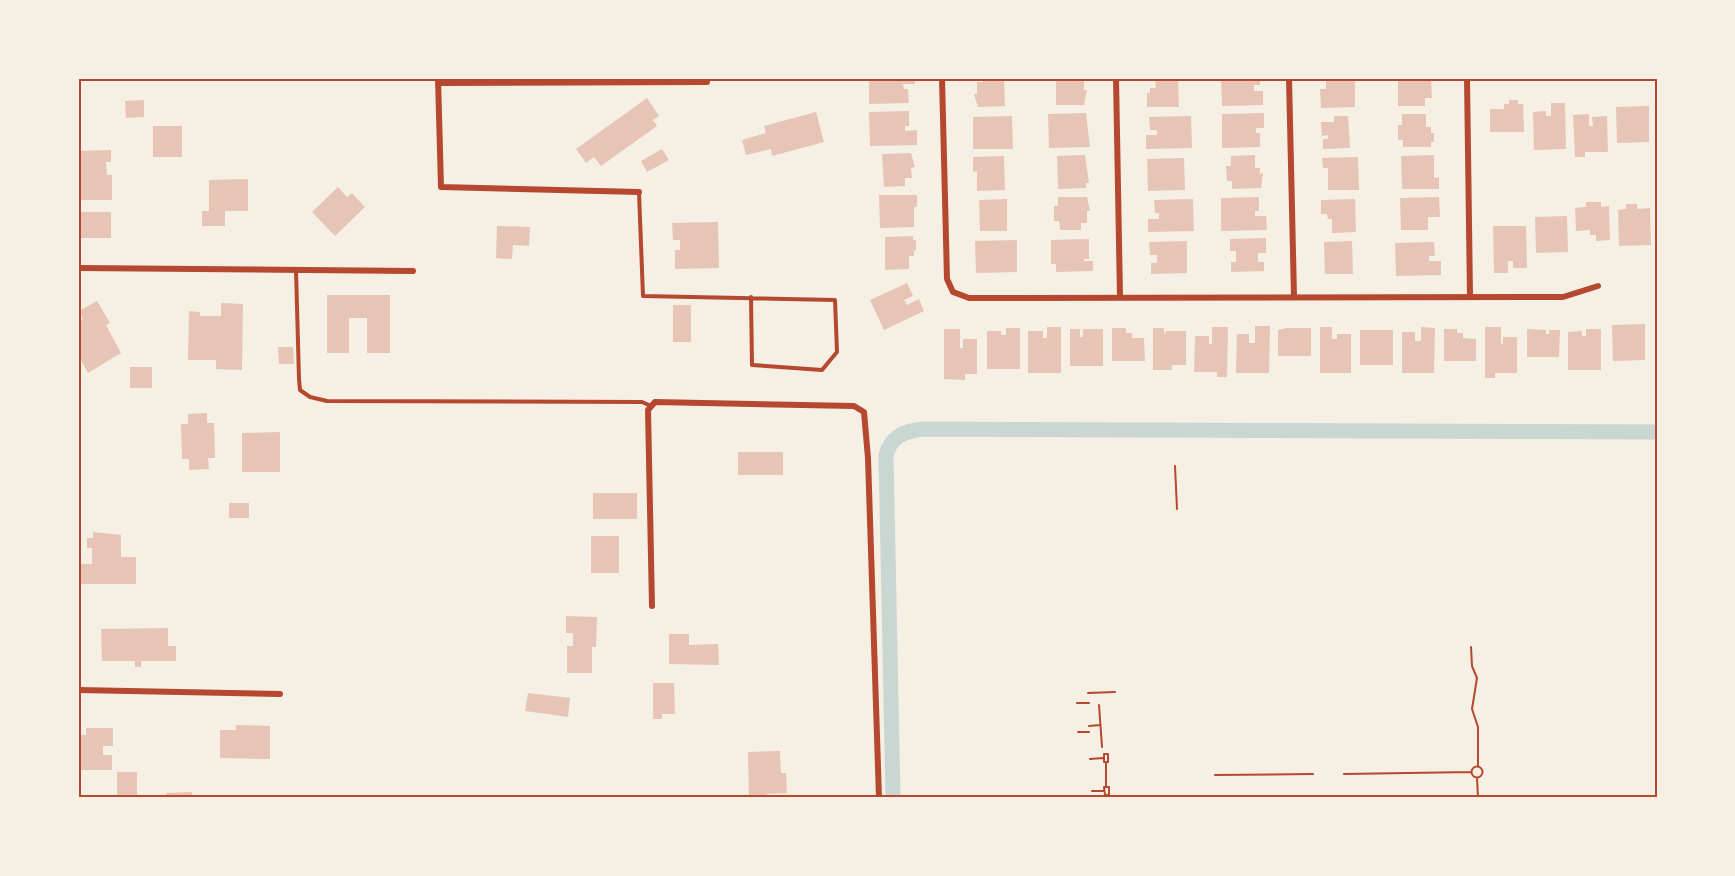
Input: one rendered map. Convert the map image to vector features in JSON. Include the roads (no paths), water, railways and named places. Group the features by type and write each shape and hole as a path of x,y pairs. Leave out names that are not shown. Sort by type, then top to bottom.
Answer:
{"street":[{"path":"942,78 946,279 953,292 969,298 1563,297 1598,286"},
{"path":"1116,78 1120,297"},
{"path":"1289,78 1294,296"},
{"path":"1467,78 1470,296"},
{"path":"639,192 441,187 438,81 707,82"},
{"path":"78,268 413,271"},
{"path":"652,606 648,410 653,404 855,406 864,412 868,458 879,798"},
{"path":"78,690 280,694"}],"lane":[{"path":"639,192 644,296 751,297 835,300 837,352 822,370 752,364 751,297"},
{"path":"296,270 300,390 310,397 327,401 642,402 653,404"}],"waterway":[{"path":"893,798 886,455 891,443 905,433 923,429 1657,432"}]}
